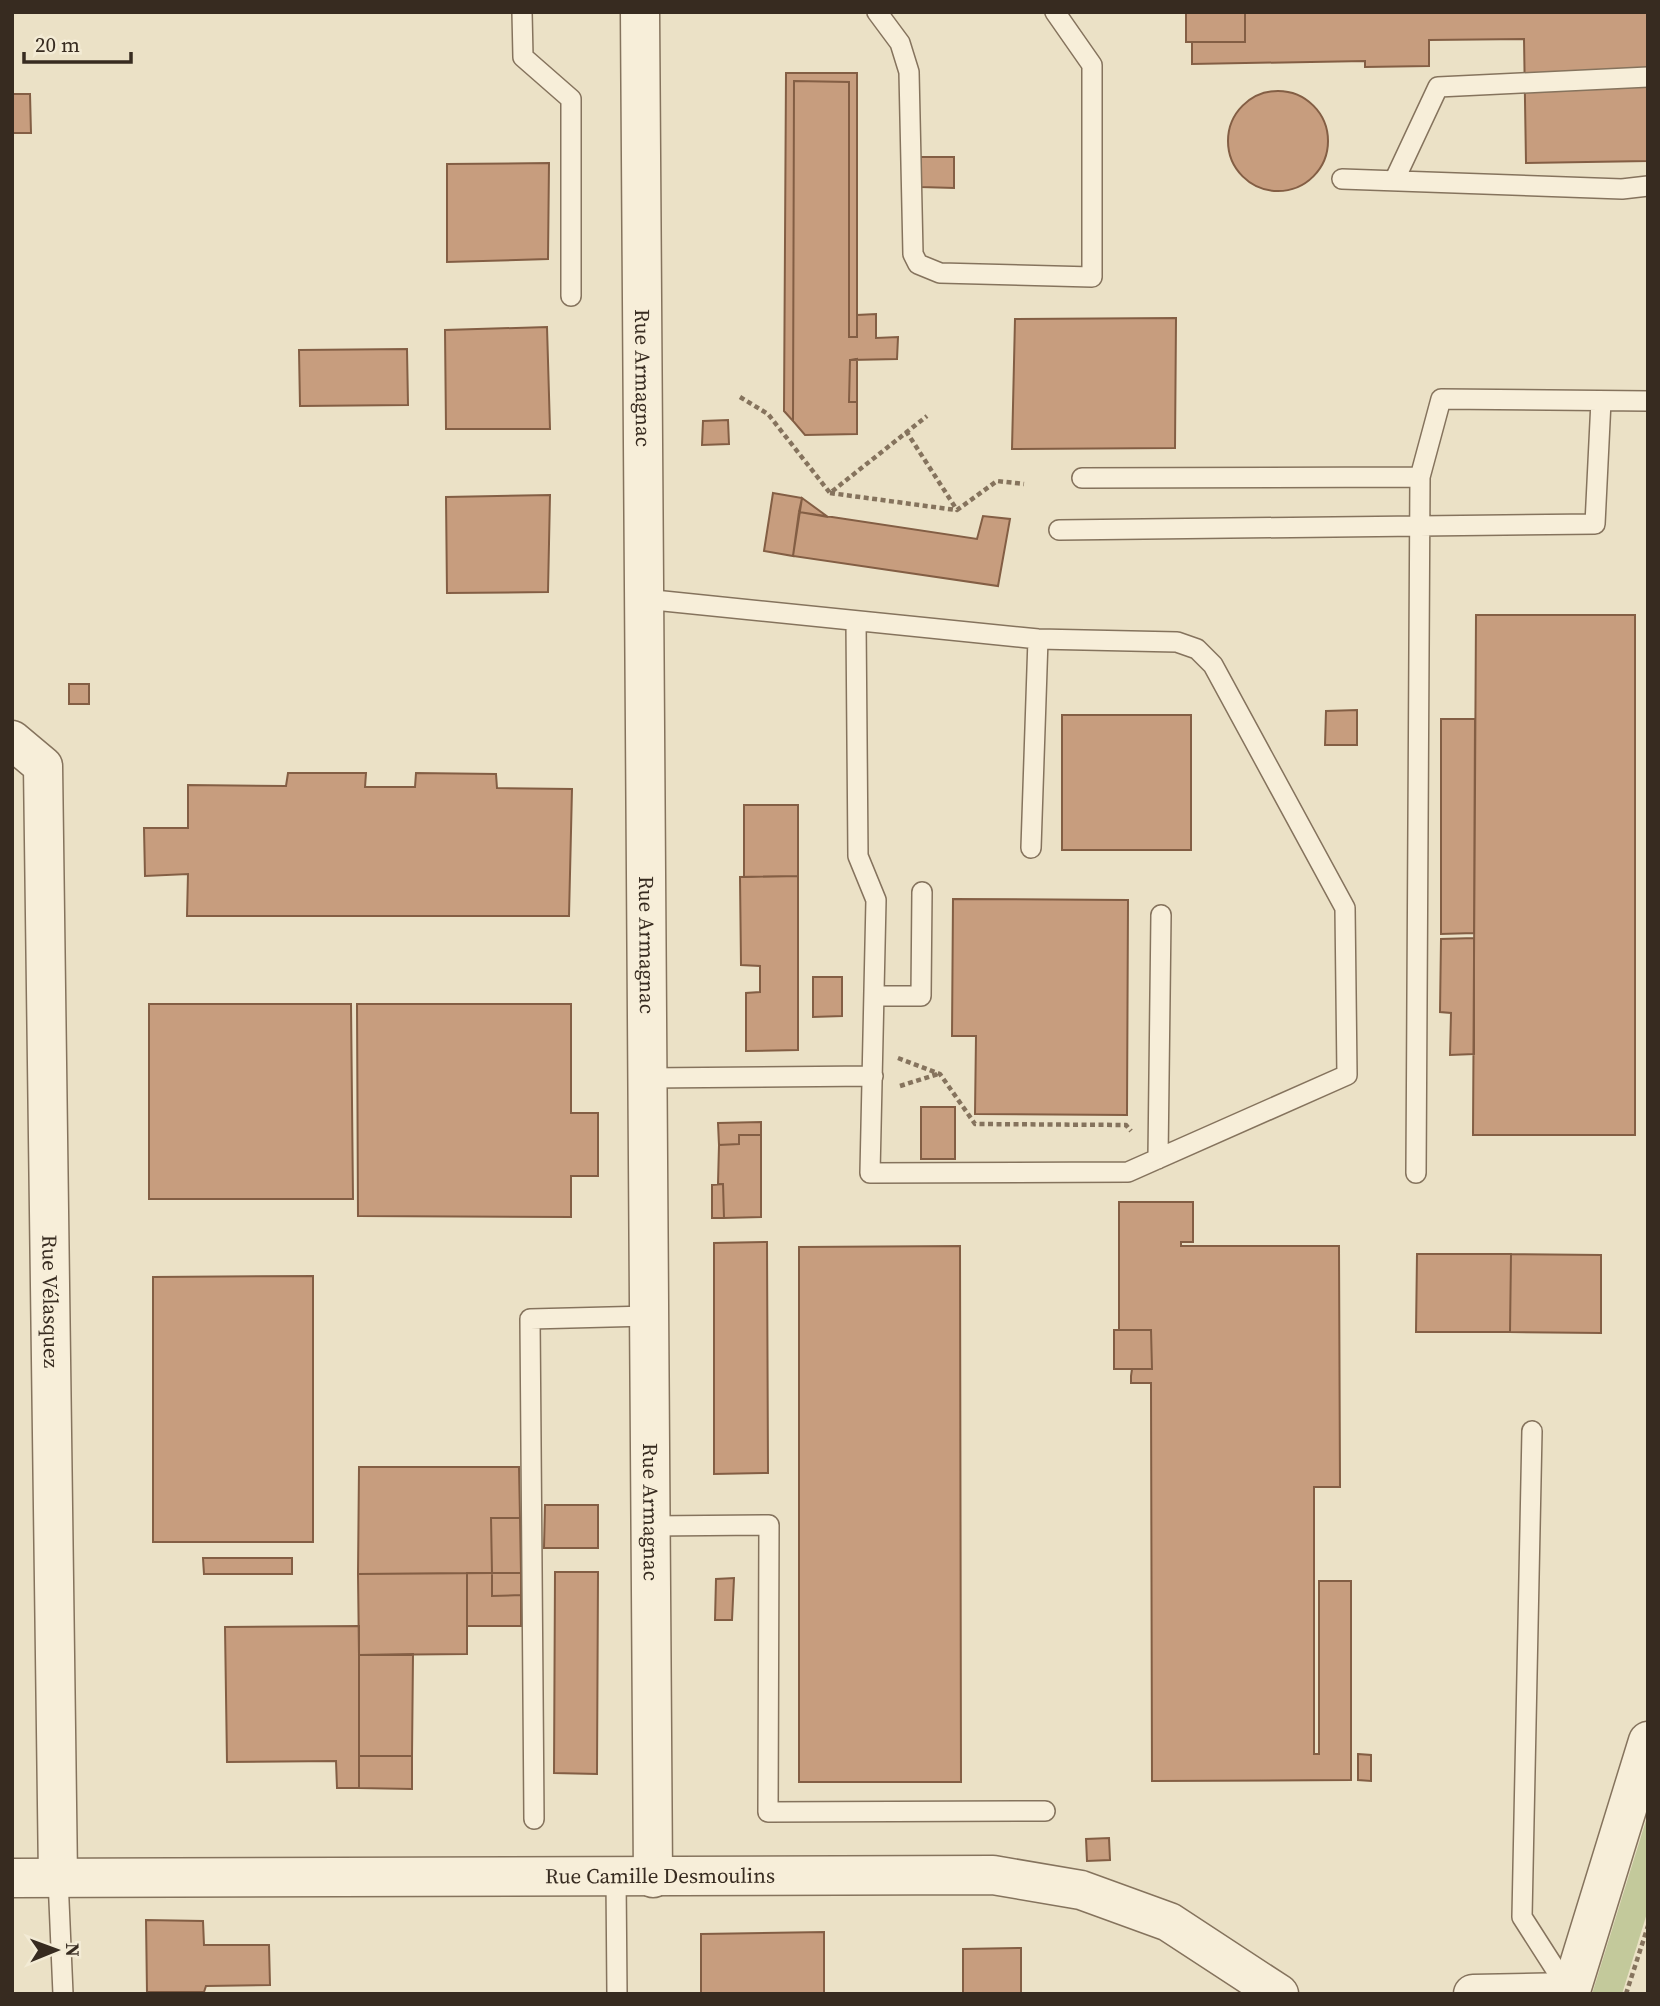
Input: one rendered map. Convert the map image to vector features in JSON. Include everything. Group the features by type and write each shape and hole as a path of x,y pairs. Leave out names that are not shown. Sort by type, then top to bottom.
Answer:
{"street":[{"name":"Rue Armagnac","path":"634,1878 650,1526 640,12"},
{"name":"Rue Vélasquez","path":"12,740 43,766 58,1878"},
{"path":"1473,1994 1570,1993 1648,1741"},
{"name":"Rue Camille Desmoulins","path":"12,1878 993,1875 1081,1890 1170,1922 1279,1994"}],"lane":[{"path":"522,12 523,57 571,99 571,296"},
{"path":"877,12 900,43 909,72 913,254 918,264 940,273 1093,277 1092,65 1055,12"},
{"path":"1394,181 1437,87 1648,77"},
{"path":"1342,179 1622,188 1648,186"},
{"path":"1416,1173 1420,477 1441,399 1648,401"},
{"path":"1059,530 1595,524 1601,401"},
{"path":"1082,478 1420,477"},
{"path":"644,599 1038,639 1177,642 1197,649 1213,665 1345,908 1347,1075 1128,1172 870,1173 876,900 858,856 856,622"},
{"path":"1031,848 1038,639"},
{"path":"874,996 921,996 922,892"},
{"path":"1158,1159 1161,915"},
{"path":"648,1078 873,1076"},
{"path":"534,1819 530,1319 649,1316"},
{"path":"1532,1431 1522,1917 1570,1993"},
{"path":"650,1526 769,1525 768,1812 1045,1811"},
{"path":"58,1878 63,1994"},
{"path":"617,1994 634,1878"}],"path":[{"path":"740,397 768,414 830,493 957,510 997,481 1024,484"},
{"path":"830,493 927,416"},
{"path":"906,431 957,510"},
{"path":"890,1055 940,1074 975,1124 1125,1125 1158,1159"},
{"path":"889,1089 940,1074"},
{"path":"1626,1994 1648,1926"}],"green space":[{"path":"1648,1814 1648,1910 1622,1994 1592,1994"}],"building":[{"path":"1186,12 1245,12 1245,42 1186,42"},
{"path":"1245,12 1648,12 1648,161 1526,163 1524,39 1429,40 1429,66 1365,67 1365,61 1192,64 1192,42 1245,42"},
{"path":"786,73 857,73 857,337 849,337 849,82 794,81 793,421 784,411"},
{"path":"794,81 849,82 849,337 857,337 857,315 876,314 876,338 898,337 897,359 850,360 849,402 857,402 857,434 805,435 793,421"},
{"path":"1278,91 1306,99 1320,113 1328,141 1320,169 1306,183 1278,191 1250,183 1236,169 1228,141 1236,113 1250,99"},
{"path":"12,94 30,94 31,133 12,133"},
{"path":"920,157 954,157 954,188 921,187"},
{"path":"549,163 548,259 447,262 447,164"},
{"path":"1176,318 1175,448 1012,449 1015,319"},
{"path":"547,327 550,429 446,429 445,330"},
{"path":"407,349 408,405 300,406 299,350"},
{"path":"857,359 857,402 849,402 850,360"},
{"path":"728,420 729,444 702,445 703,421"},
{"path":"773,493 802,498 793,556 764,551"},
{"path":"550,495 548,592 447,593 446,497"},
{"path":"802,498 828,517 799,512"},
{"path":"799,512 977,539 983,516 1010,519 998,586 793,556"},
{"path":"1476,615 1635,615 1635,1135 1473,1135"},
{"path":"69,684 89,684 89,704 69,704"},
{"path":"1357,710 1357,745 1325,745 1326,711"},
{"path":"1062,715 1191,715 1191,850 1062,850"},
{"path":"1441,719 1475,719 1474,933 1441,934"},
{"path":"288,773 366,773 365,787 415,787 416,773 496,774 497,788 572,789 569,916 187,916 188,874 145,876 144,828 188,828 188,785 286,786"},
{"path":"744,805 798,805 798,876 744,877"},
{"path":"798,876 798,1050 746,1051 746,993 760,992 760,966 741,965 740,877"},
{"path":"953,899 1128,900 1127,1115 975,1114 976,1036 952,1036"},
{"path":"1474,938 1474,1054 1450,1055 1451,1013 1440,1012 1441,939"},
{"path":"813,977 842,977 842,1016 813,1017"},
{"path":"149,1004 351,1004 353,1199 149,1199"},
{"path":"357,1004 571,1004 571,1113 598,1113 598,1176 571,1176 571,1217 358,1216"},
{"path":"921,1107 955,1107 955,1159 921,1159"},
{"path":"761,1122 761,1135 739,1135 739,1144 719,1145 718,1123"},
{"path":"739,1135 761,1135 761,1217 724,1218 723,1184 718,1184 719,1145 739,1144"},
{"path":"723,1184 724,1218 712,1218 712,1185"},
{"path":"1119,1202 1193,1202 1193,1242 1181,1242 1181,1246 1339,1246 1340,1487 1314,1487 1314,1754 1319,1754 1319,1581 1351,1581 1351,1780 1152,1781 1151,1383 1131,1383 1132,1369 1152,1369 1151,1330 1119,1330"},
{"path":"767,1242 768,1473 714,1474 714,1243"},
{"path":"960,1246 961,1782 799,1782 799,1247"},
{"path":"1417,1254 1511,1254 1510,1332 1416,1332"},
{"path":"1511,1254 1601,1255 1601,1333 1510,1332"},
{"path":"313,1276 313,1542 153,1542 153,1277"},
{"path":"1114,1330 1151,1330 1152,1369 1114,1369"},
{"path":"359,1467 519,1467 520,1518 491,1518 492,1573 358,1574"},
{"path":"545,1505 598,1505 598,1548 544,1548"},
{"path":"491,1518 520,1518 521,1573 492,1573"},
{"path":"203,1558 292,1558 292,1574 204,1574"},
{"path":"555,1572 598,1572 597,1774 554,1773"},
{"path":"467,1573 492,1573 492,1596 521,1595 521,1626 467,1626"},
{"path":"467,1573 467,1654 359,1655 358,1574"},
{"path":"492,1573 521,1573 521,1595 492,1596"},
{"path":"734,1578 732,1620 715,1620 716,1579"},
{"path":"359,1626 359,1788 337,1788 336,1761 227,1762 225,1627"},
{"path":"413,1654 412,1756 359,1756 359,1655"},
{"path":"1358,1754 1371,1755 1371,1781 1358,1780"},
{"path":"359,1756 412,1756 412,1789 359,1788"},
{"path":"1109,1838 1110,1860 1087,1861 1086,1839"},
{"path":"146,1920 203,1921 204,1945 269,1945 270,1985 206,1986 204,1992 147,1992"},
{"path":"824,1932 824,1994 701,1994 701,1934"},
{"path":"1021,1948 1021,1994 963,1994 963,1949"}]}
